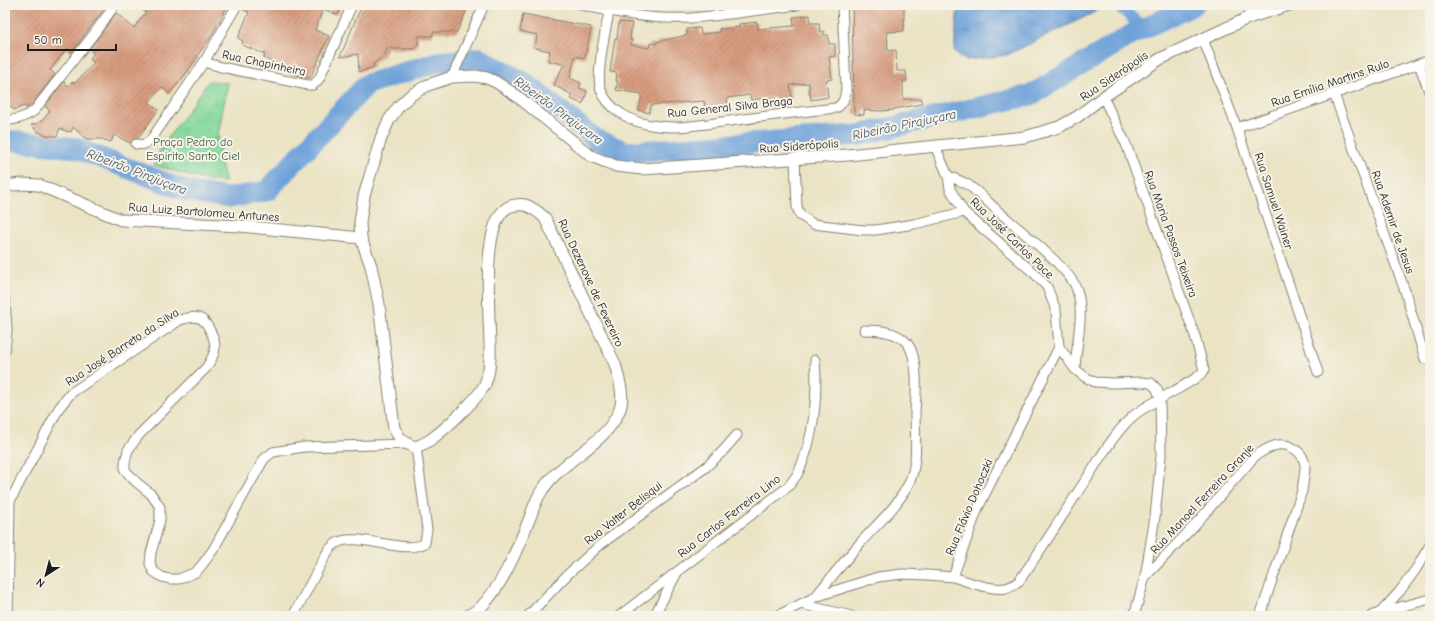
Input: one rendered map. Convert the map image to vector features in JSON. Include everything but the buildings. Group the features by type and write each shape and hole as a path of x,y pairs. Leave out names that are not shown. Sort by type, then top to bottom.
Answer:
{"street":[{"path":"5,120 17,119 34,111 93,35 114,5"},
{"path":"136,144 146,144 150,141 204,62 237,5"},
{"name":"Rua Chapinheira","path":"204,62 221,67 313,85 317,81 352,5"},
{"path":"293,616 327,553 334,544 340,541 348,540 414,547 425,543 426,529 411,446 397,434 394,428 379,304 370,266 361,238 360,222 364,196 381,138 389,120 399,106 411,95 428,85 452,77 484,5"},
{"path":"582,5 609,12 654,17 690,18 797,5"},
{"name":"Rua General Silva Braga","path":"609,12 599,83 605,98 611,106 630,119 650,125 685,126 836,108 844,99 846,88 842,5"},
{"path":"1248,18 1257,5"},
{"name":"Rua Siderópolis","path":"452,77 475,76 487,78 496,82 517,96 591,156 616,166 642,169 848,155 1025,137 1052,129 1077,117 1103,96 1160,59 1248,18 1289,5"},
{"name":"Rua Samuel Wainer","path":"1203,38 1237,128 1318,372"},
{"name":"Rua Emília Martins Rulo","path":"1237,128 1430,60"},
{"path":"1419,64 1430,94"},
{"name":"Rua Ademir de Jesus","path":"1334,94 1405,292 1425,359"},
{"name":"Rua Maria Passos Teixeira","path":"1103,96 1126,144 1195,336 1204,370 1201,375 1195,379 1160,398"},
{"name":"Rua José Carlos Pace","path":"935,146 948,176 950,188 964,212 1029,269 1047,288 1056,310 1059,347"},
{"path":"794,159 798,212 805,220 814,224 863,230 876,230 914,224 964,212"},
{"path":"948,176 966,184 982,197 1044,251 1072,280 1077,288 1080,316 1075,369"},
{"name":"Rua Luiz Bartolomeu Antunes","path":"5,186 21,184 39,185 55,190 121,220 240,226 361,238"},
{"name":"Rua Dezenove de Fevereiro","path":"411,446 428,442 477,396 484,386 488,374 490,358 488,269 493,234 501,213 507,207 523,204 533,208 545,218 614,364 620,384 622,399 621,407 608,430 552,478 542,490 519,543 498,585 480,608 468,616"},
{"path":"5,302 7,330 5,350"},
{"name":"Rua José Barreto da Silva","path":"8,616 8,501 59,408 71,393 180,320 200,318 206,322 211,332 215,347 213,357 206,368 139,435 128,450 125,462 125,470 135,481 151,494 160,507 160,520 151,553 150,564 153,571 162,577 170,580 179,579 196,572 213,550 264,459 273,452 304,447 411,446"},
{"path":"815,597 863,540 882,521 902,495 909,484 915,458 916,392 913,354 906,342 890,332 864,330"},
{"path":"1059,347 1075,369 1085,377 1095,382 1150,383 1157,389 1160,398 1161,456 1155,517 1145,577 1134,616"},
{"name":"Rua Flávio Dohoczki","path":"953,578 978,508 1059,347"},
{"name":"Rua Carlos Ferreira Lino","path":"619,616 773,500 788,486 799,472 813,422 816,360"},
{"path":"777,616 815,597 878,577 902,574 928,575 953,578 1004,589 1013,586 1019,581 1068,505 1120,429 1132,416 1160,398"},
{"name":"Rua Valter Belisqui","path":"528,616 567,575 600,545 706,467 737,435"},
{"name":"Rua Manoel Ferreira Granje","path":"1145,577 1192,528 1256,456 1277,445 1289,446 1299,452 1305,464 1302,491 1260,616"},
{"path":"1381,612 1400,591 1430,545"},
{"path":"654,616 679,570"},
{"path":"1372,616 1381,612 1430,599"},
{"path":"801,604 851,616"}],"green space":[{"name":"Praça Pedro do Espirito Santo Ciel","path":"209,81 228,83 218,135 220,161 226,182 200,179 154,165 161,148"}],"water":[{"path":"958,5 1103,5 1093,13 1007,55 966,60 959,57 954,52"}],"waterway":[{"path":"1118,5 1143,28"},
{"name":"Ribeirão Pirajuçara","path":"5,140 76,148 186,191 229,198 267,191 367,84 438,62 479,58 525,83 596,139 626,152 859,135 1031,95 1136,32 1194,5"}]}
